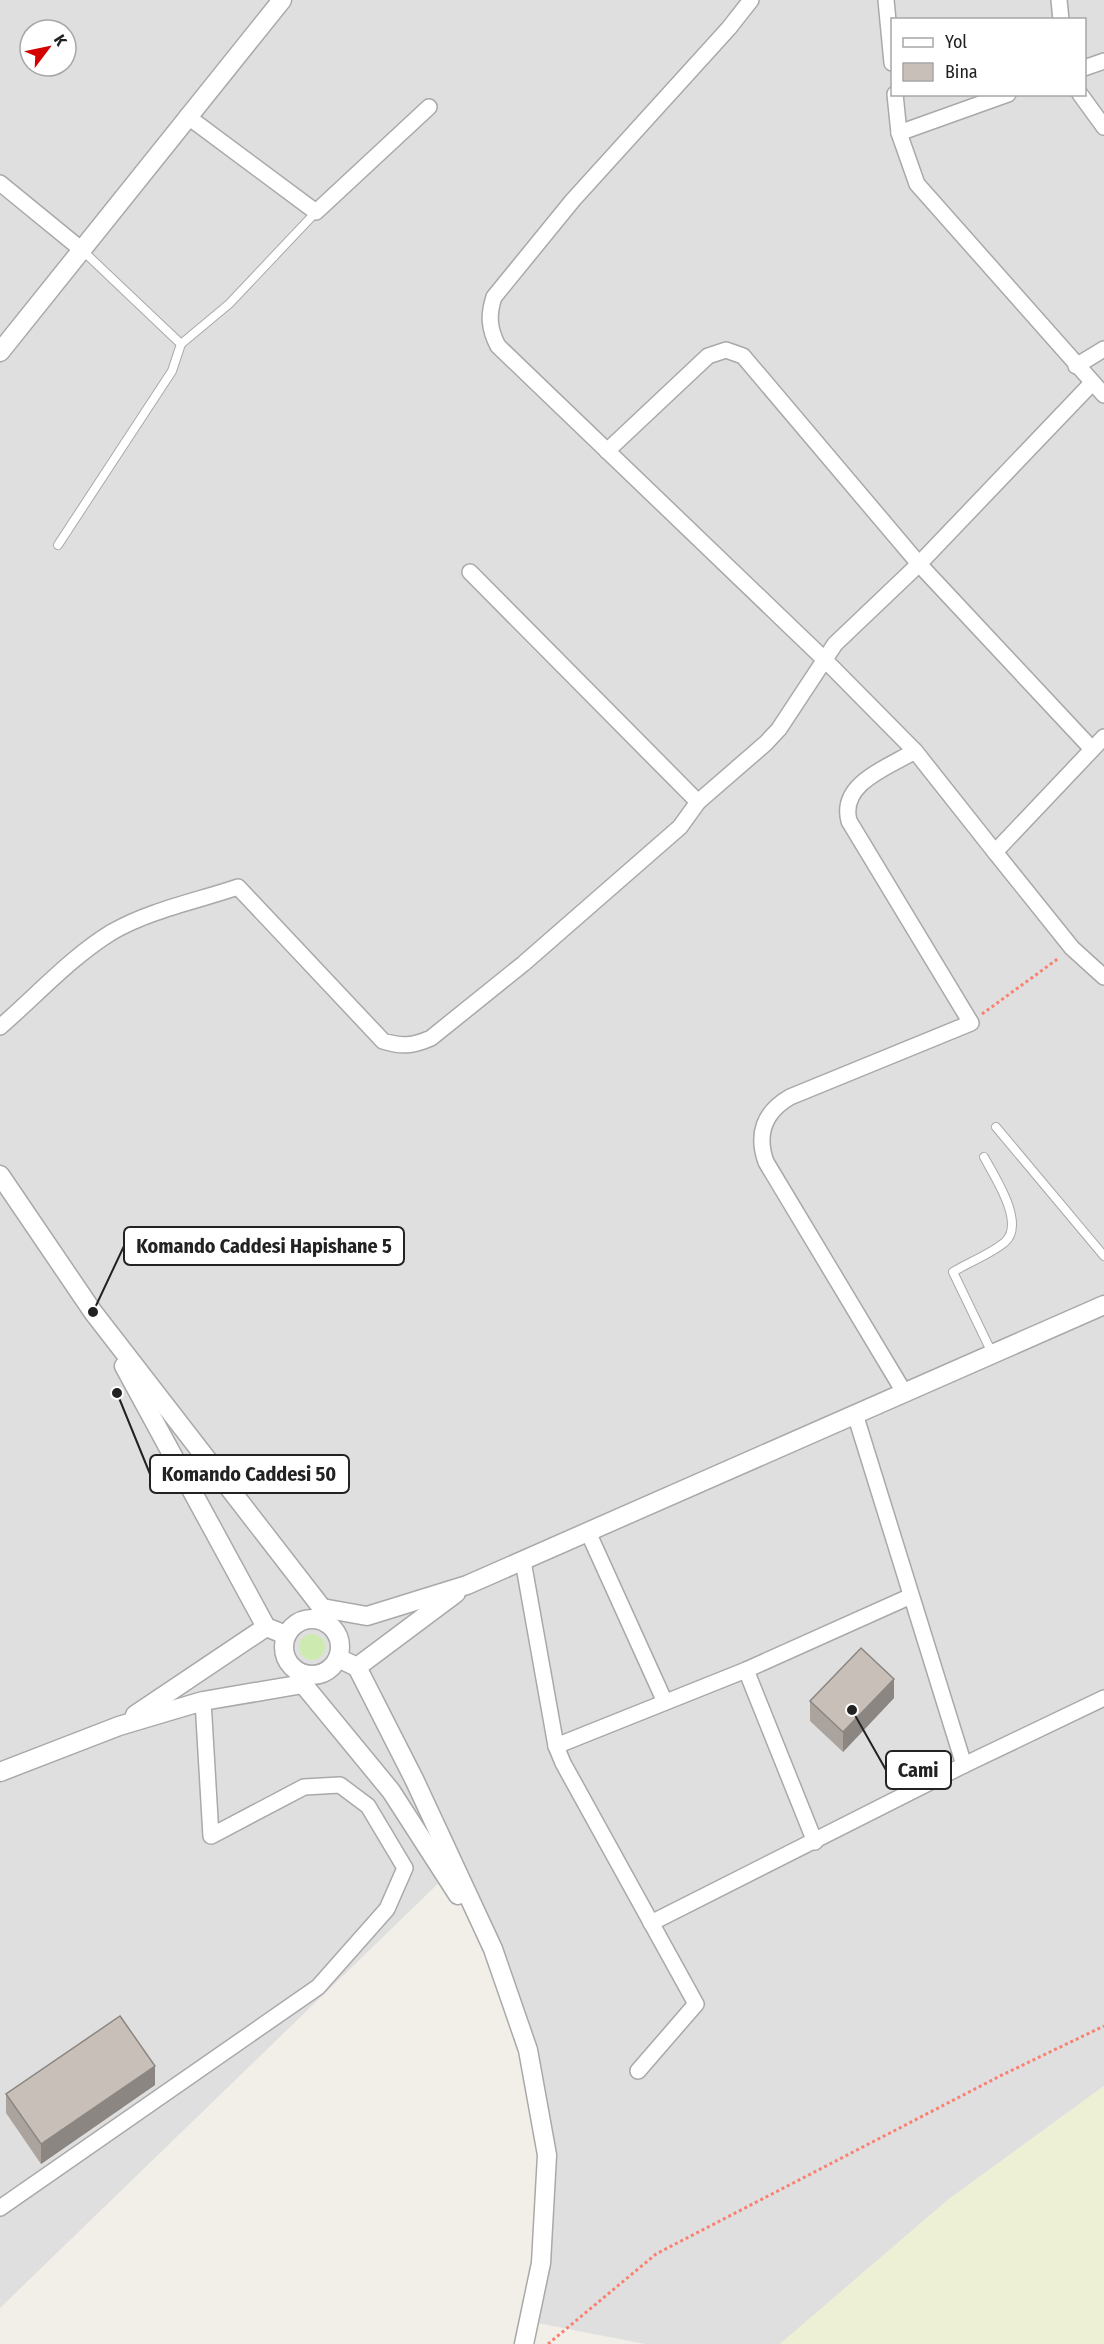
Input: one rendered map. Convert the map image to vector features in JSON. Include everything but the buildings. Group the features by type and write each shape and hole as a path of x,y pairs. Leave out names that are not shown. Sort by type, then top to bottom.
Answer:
{"street":[{"path":"0,352 186,116 282,0"},
{"path":"751,0 729,28 573,201 494,297 490,309 492,334 498,346 825,660 915,752 1072,948 1104,976"},
{"path":"886,0 891,52"},
{"path":"1059,0 1061,18"},
{"path":"1086,67 1104,61"},
{"path":"896,96 899,133 917,184 1104,395"},
{"path":"899,133 1002,96"},
{"path":"1081,96 1104,127"},
{"path":"186,116 316,212 429,107"},
{"path":"0,183 82,250"},
{"path":"1077,366 1104,349"},
{"path":"607,451 708,356 716,351 734,351 742,356 919,564 1092,749"},
{"path":"0,1027 90,947 113,932 136,920 238,887 383,1041 399,1046 414,1045 432,1038 523,964 680,827 698,802 766,743 791,713 835,644 919,564 1092,383"},
{"path":"470,572 698,802"},
{"path":"995,852 1104,737"},
{"path":"904,1392 766,1162 761,1136 769,1114 790,1097 971,1023 849,821 846,811 847,801 858,786 915,752"},
{"path":"0,1175 93,1312 336,1632 340,1641 338,1658 326,1671 304,1679 203,1701 119,1726 0,1772"},
{"path":"493,1949 391,1791 288,1661 284,1653 286,1635 298,1622 322,1614 368,1616 467,1586 1104,1305"},
{"path":"93,1312 266,1627 286,1635"},
{"path":"855,1414 964,1765"},
{"path":"588,1532 665,1702"},
{"path":"523,1561 556,1746 696,2004 638,2072"},
{"path":"357,1667 467,1586"},
{"path":"556,1746 746,1670 911,1596"},
{"path":"119,1726 266,1627"},
{"path":"338,1658 357,1667 414,1779 493,1949 528,2050 547,2155 541,2263 524,2344"},
{"path":"746,1670 815,1842"},
{"path":"651,1923 964,1765 1104,1698"},
{"path":"0,2208 318,1987 387,1909 405,1868 368,1806 340,1785 304,1787 211,1836 203,1701"}],"lane":[{"path":"58,545 172,371 181,344 229,304 316,212"},
{"path":"82,250 181,344"},
{"path":"996,1127 1104,1256"},
{"path":"984,1157 1010,1210 1013,1228 1005,1242 953,1272 992,1353"}],"path":[{"path":"971,1023 1072,948"},
{"path":"548,2344 656,2254 1000,2076 1104,2026"}],"shaded area":[{"path":"0,0 1104,0 1104,2086 949,2199 780,2344 645,2344 522,2320 535,2258 538,2163 529,2086 498,1977 449,1873 0,2308"}],"green space":[{"path":"312,1634 321,1638 325,1647 321,1656 312,1660 303,1656 299,1647 303,1638"},
{"path":"1104,2086 1104,2344 780,2344 949,2199"}],"place":[{"name":"Komando Caddesi Hapishane 5","path":"93,1312"},
{"name":"Komando Caddesi 50","path":"117,1393"},
{"name":"Cami","path":"852,1710"}]}
